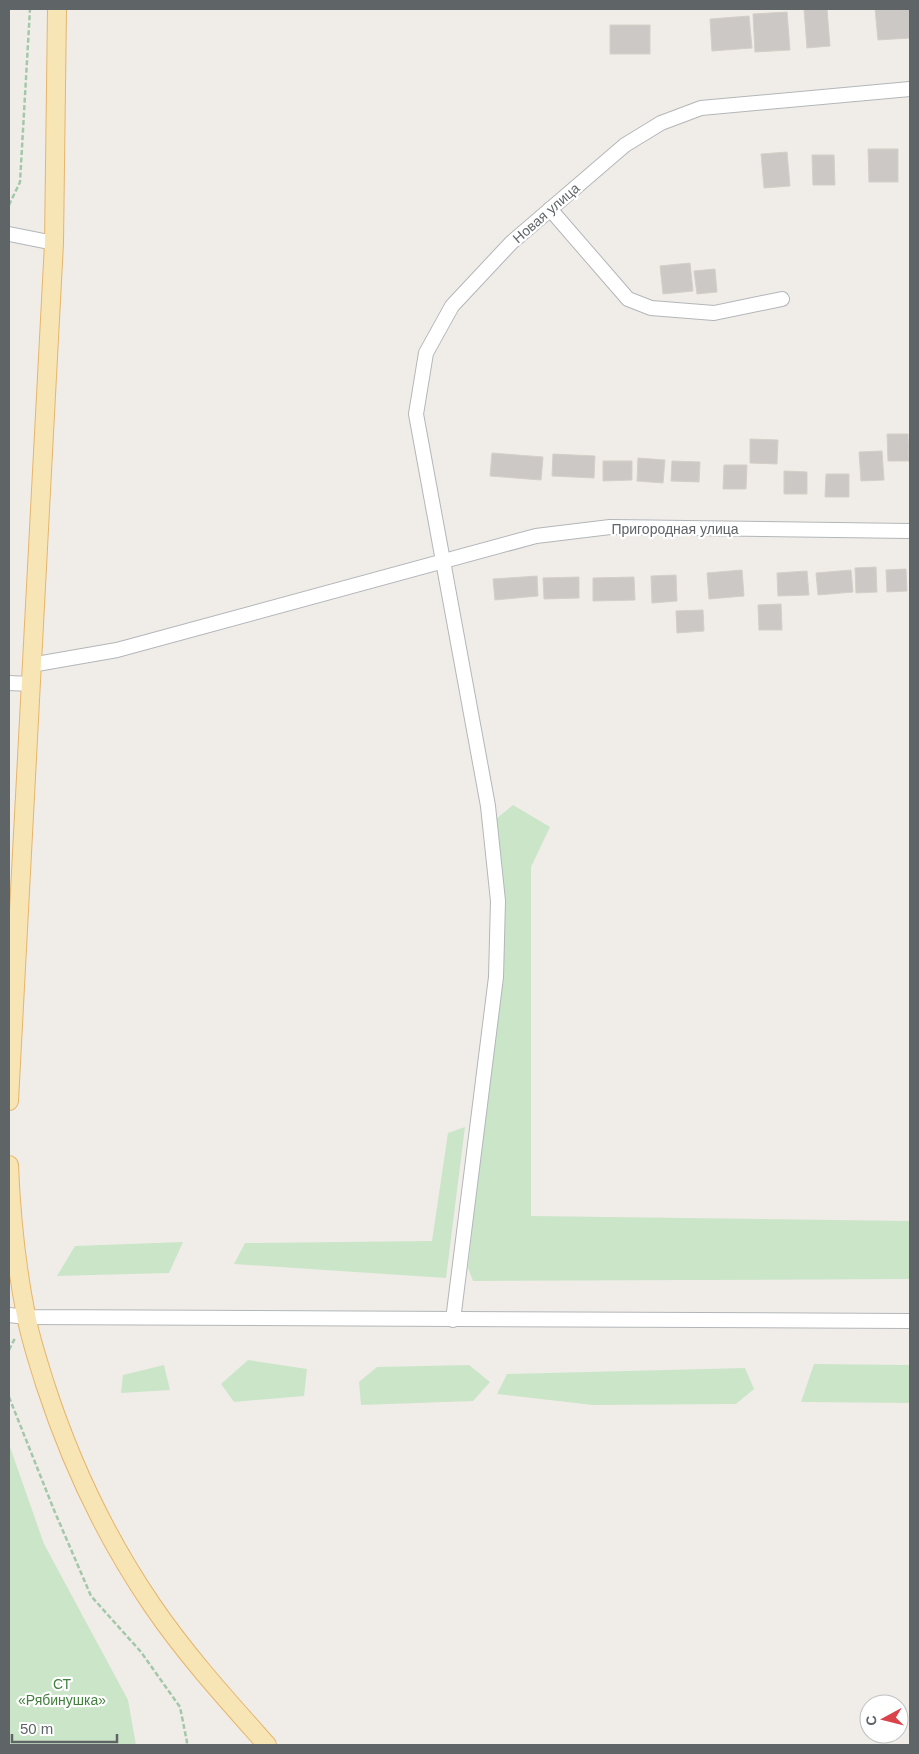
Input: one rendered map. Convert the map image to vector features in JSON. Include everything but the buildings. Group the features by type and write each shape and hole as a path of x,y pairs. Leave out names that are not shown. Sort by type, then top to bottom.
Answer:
{"main road":[{"path":"9,1101 54,243 58,9"},
{"path":"9,1165 16,1257 17,1316 37,1359 58,1426 79,1477 152,1605 214,1686 267,1745"}],"street":[{"name":"Новая улица","path":"453,1320 496,977 498,901 488,806 416,414 426,353 452,306 511,243 625,145 661,123 701,108 910,89"},
{"path":"550,209 628,300 651,308 714,313 782,299"},
{"path":"9,234 54,243"},
{"name":"Пригородная улица","path":"31,664 117,650 536,536 610,527 910,531"},
{"path":"9,683 30,684"},
{"path":"17,1316 453,1320 910,1321"}],"path":[{"path":"9,206 20,182 30,9"},
{"path":"9,1397 54,1510 92,1596 141,1652 180,1707 185,1744"}],"green space":[{"path":"513,805 550,827 531,867 531,1216 910,1221 910,1279 473,1281 468,1268 503,942 496,819"},
{"path":"465,1127 446,1278 234,1264 245,1243 432,1241 448,1133"},
{"path":"183,1242 169,1273 57,1276 75,1246"},
{"path":"248,1360 307,1369 304,1396 234,1402 221,1384"},
{"path":"814,1364 910,1365 910,1403 801,1402"},
{"path":"164,1365 170,1390 121,1393 123,1375"},
{"path":"469,1365 490,1382 473,1401 361,1405 359,1382 377,1367"},
{"path":"745,1368 754,1389 736,1404 593,1405 497,1394 507,1374"},
{"name":"СТ «Рябинушка»","path":"9,1444 44,1544 128,1700 136,1745 9,1745"}]}
